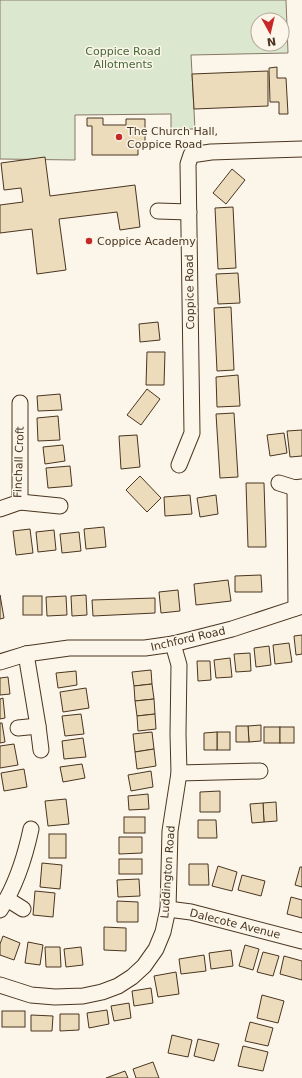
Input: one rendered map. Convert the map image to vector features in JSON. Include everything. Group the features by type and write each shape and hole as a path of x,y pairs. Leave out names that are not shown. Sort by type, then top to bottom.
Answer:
{"street":[{"name":"Coppice Road","path":"179,465 192,433 188,164 191,155 211,152 302,149"},
{"path":"158,210 189,212"},
{"name":"Finchall Croft","path":"0,509 20,502 20,403"},
{"path":"280,483 299,488 299,607"},
{"path":"20,502 60,506"},
{"name":"Inchford Road","path":"0,662 26,654 69,648 145,648 173,644 232,629 299,607"},
{"name":"Luddington Road","path":"0,985 31,995 55,997 83,996 102,992 118,986 132,977 144,966 156,949 163,932 168,909 170,831 179,773 179,665 173,644"},
{"path":"26,654 41,750"},
{"path":"18,728 38,726"},
{"path":"179,773 260,771"},
{"path":"23,909 4,904 21,865 31,829"},
{"name":"Dalecote Avenue","path":"168,909 191,912 302,941"}],"green space":[{"name":"Coppice Road Allotments","path":"0,0 286,0 286,12 250,12 250,52 288,53 191,55 195,129 171,129 171,114 75,115 75,160 0,159"}],"building":[{"path":"277,67 277,78 286,78 288,114 279,114 279,102 270,102 269,68"},
{"path":"268,71 268,106 194,109 192,74"},
{"name":"The Church Hall, Coppice Road","path":"87,118 103,118 103,125 126,125 126,119 145,119 145,148 138,148 138,155 92,155 92,126 87,126"},
{"path":"45,157 50,196 135,185 140,227 120,230 117,212 59,219 66,270 37,274 32,229 0,233 0,205 23,202 21,188 4,190 1,163"},
{"path":"232,169 245,180 226,204 213,193"},
{"path":"233,207 236,268 218,269 215,208"},
{"path":"238,273 240,303 218,304 216,274"},
{"path":"231,307 234,370 217,371 214,308"},
{"path":"158,322 160,340 140,342 139,324"},
{"path":"147,352 165,352 164,385 146,385"},
{"path":"238,375 240,406 217,407 216,377"},
{"path":"147,389 160,399 141,425 127,415"},
{"path":"60,394 62,410 38,411 37,396"},
{"path":"234,413 238,477 220,478 216,414"},
{"path":"58,416 60,440 38,441 37,418"},
{"path":"302,430 302,456 290,457 287,431"},
{"path":"284,433 287,453 270,456 267,435"},
{"path":"137,435 140,467 121,469 119,436"},
{"path":"63,445 65,461 45,464 43,447"},
{"path":"70,466 72,486 48,488 46,468"},
{"path":"140,476 161,498 147,512 126,490"},
{"path":"246,483 264,483 266,547 248,547"},
{"path":"190,495 192,514 165,516 164,497"},
{"path":"216,495 218,514 200,517 197,498"},
{"path":"104,527 106,547 86,549 84,529"},
{"path":"30,529 33,553 16,555 13,531"},
{"path":"54,530 56,550 38,552 36,532"},
{"path":"79,532 81,551 62,553 60,534"},
{"path":"261,575 262,592 235,592 235,576"},
{"path":"228,580 231,601 196,605 194,584"},
{"path":"178,590 180,611 161,613 159,592"},
{"path":"0,595 4,618 0,619"},
{"path":"86,595 87,615 72,616 71,596"},
{"path":"23,596 42,596 42,615 23,615"},
{"path":"66,596 67,615 47,616 46,597"},
{"path":"155,598 155,613 93,616 92,600"},
{"path":"302,635 302,654 296,655 294,636"},
{"path":"289,643 292,662 275,664 273,645"},
{"path":"269,646 271,665 256,667 254,648"},
{"path":"250,653 251,671 236,672 234,654"},
{"path":"230,658 232,677 216,678 214,660"},
{"path":"197,661 210,661 211,680 198,681"},
{"path":"151,670 152,684 134,686 132,672"},
{"path":"76,671 77,685 58,688 56,673"},
{"path":"8,677 10,694 0,695 0,678"},
{"path":"152,684 154,699 135,701 134,686"},
{"path":"86,688 89,708 63,712 60,692"},
{"path":"3,698 5,718 0,719 0,699"},
{"path":"154,699 155,714 137,716 135,701"},
{"path":"81,714 84,734 65,736 62,716"},
{"path":"155,714 156,729 138,731 137,716"},
{"path":"0,723 2,723 5,742 0,743"},
{"path":"261,725 261,741 249,742 248,726"},
{"path":"236,726 248,726 249,742 236,742"},
{"path":"264,727 280,727 280,743 264,743"},
{"path":"280,727 294,727 294,743 280,743"},
{"path":"152,732 154,749 135,752 133,734"},
{"path":"217,732 230,732 230,750 217,750"},
{"path":"217,732 217,750 204,750 204,733"},
{"path":"83,738 86,757 64,759 62,741"},
{"path":"14,744 18,765 0,768 0,746"},
{"path":"154,749 156,766 137,769 135,752"},
{"path":"82,764 85,778 63,782 60,767"},
{"path":"24,769 27,787 4,791 1,773"},
{"path":"151,771 153,787 131,791 128,775"},
{"path":"220,791 220,812 200,812 200,792"},
{"path":"148,794 149,809 129,810 128,796"},
{"path":"66,799 69,824 48,826 45,801"},
{"path":"276,802 277,821 264,822 263,803"},
{"path":"263,803 264,822 252,823 250,804"},
{"path":"124,817 145,817 145,833 124,833"},
{"path":"198,820 216,820 217,838 198,838"},
{"path":"49,834 66,834 66,858 49,858"},
{"path":"119,837 142,837 142,853 119,854"},
{"path":"119,859 142,859 142,874 119,874"},
{"path":"42,863 62,865 60,889 40,887"},
{"path":"189,864 208,864 209,885 189,885"},
{"path":"218,866 237,872 232,891 212,886"},
{"path":"300,867 302,867 302,887 295,885"},
{"path":"242,875 265,881 261,896 238,890"},
{"path":"139,879 140,896 118,897 117,880"},
{"path":"35,891 55,893 53,917 33,915"},
{"path":"291,897 302,900 302,918 287,914"},
{"path":"117,901 138,902 138,922 117,922"},
{"path":"104,927 126,928 126,951 104,950"},
{"path":"3,936 20,943 14,960 0,955 0,944"},
{"path":"28,942 43,945 40,965 25,963"},
{"path":"245,945 259,949 253,970 239,966"},
{"path":"45,947 60,947 61,967 46,967"},
{"path":"81,947 83,965 66,967 64,949"},
{"path":"231,950 233,966 211,969 209,953"},
{"path":"263,952 279,956 273,976 257,972"},
{"path":"204,955 206,971 181,974 179,959"},
{"path":"284,956 302,961 302,980 280,974"},
{"path":"176,972 179,994 158,997 154,976"},
{"path":"151,988 153,1003 134,1006 132,991"},
{"path":"262,995 284,1001 278,1023 257,1018"},
{"path":"129,1003 131,1018 114,1021 111,1006"},
{"path":"107,1010 109,1024 89,1028 87,1013"},
{"path":"2,1011 25,1011 25,1027 2,1027"},
{"path":"60,1014 79,1014 79,1030 60,1031"},
{"path":"31,1015 53,1016 52,1031 31,1031"},
{"path":"250,1022 273,1028 268,1046 245,1041"},
{"path":"172,1035 192,1040 188,1057 168,1053"},
{"path":"198,1039 219,1044 214,1061 194,1056"},
{"path":"243,1046 268,1052 263,1071 238,1066"},
{"path":"153,1062 159,1078 136,1078 133,1069"},
{"path":"125,1071 128,1078 106,1078"}],"place":[{"name":"The Church Hall, Coppice Road","path":"119,137"},
{"name":"Coppice Academy","path":"89,241"}]}
